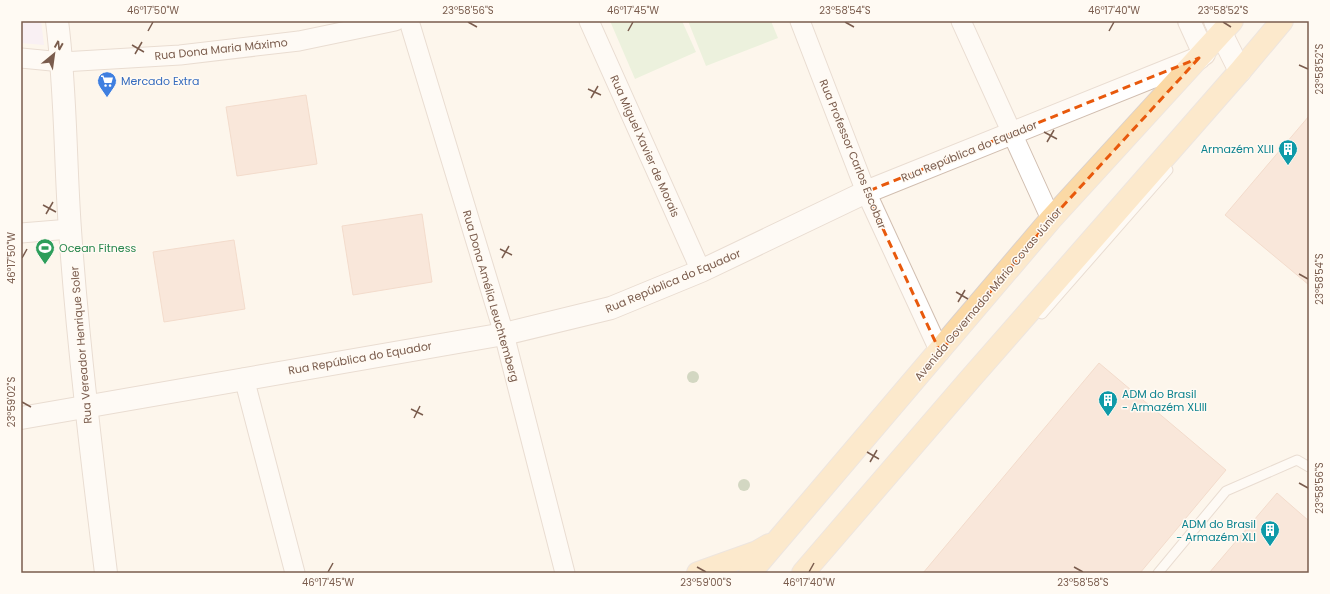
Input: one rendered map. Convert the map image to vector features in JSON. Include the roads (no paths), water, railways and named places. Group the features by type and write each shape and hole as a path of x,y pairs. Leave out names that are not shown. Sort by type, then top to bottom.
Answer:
{"main road":[{"path":"803,573 970,378 1240,71 1285,24"},
{"name":"Avenida Governador Mário Covas Júnior","path":"750,573 940,352 1051,219 1202,56 1223,26"},
{"path":"698,573 758,552 779,539"}],"street":[{"name":"Rua Vereador Henrique Soler","path":"57,21 62,62 70,229 86,408 106,573"},
{"name":"Rua Dona Maria Máximo","path":"21,58 62,62 180,55 299,41 395,21"},
{"name":"Rua Dona Amélia Leuchtemberg","path":"409,21 504,334 565,573"},
{"name":"Rua Miguel Xavier de Morais","path":"589,21 701,271"},
{"name":"Rua Professor Carlos Escobar","path":"800,21 866,192 940,352"},
{"path":"961,21 1051,219"},
{"path":"1189,21 1202,56"},
{"path":"1223,26 1240,71"},
{"name":"Rua República do Equador","path":"21,418 86,408 244,378 504,334 611,308 701,271 866,192 1202,56"},
{"path":"21,233 70,229"},
{"path":"244,378 295,573"}],"lane":[{"path":"1260,62 1285,24"},
{"path":"1037,320 1175,162"},
{"path":"1158,573 1226,491 1297,460 1309,467"},
{"path":"813,573 855,527"}],"place":[{"name":"Mercado Extra","path":"107,98"},
{"name":"Armazém XLII","path":"1288,166"},
{"name":"Ocean Fitness","path":"45,265"},
{"name":"ADM do Brasil - Armazém XLIII","path":"1108,417"},
{"name":"ADM do Brasil - Armazém XLI","path":"1270,547"}]}
